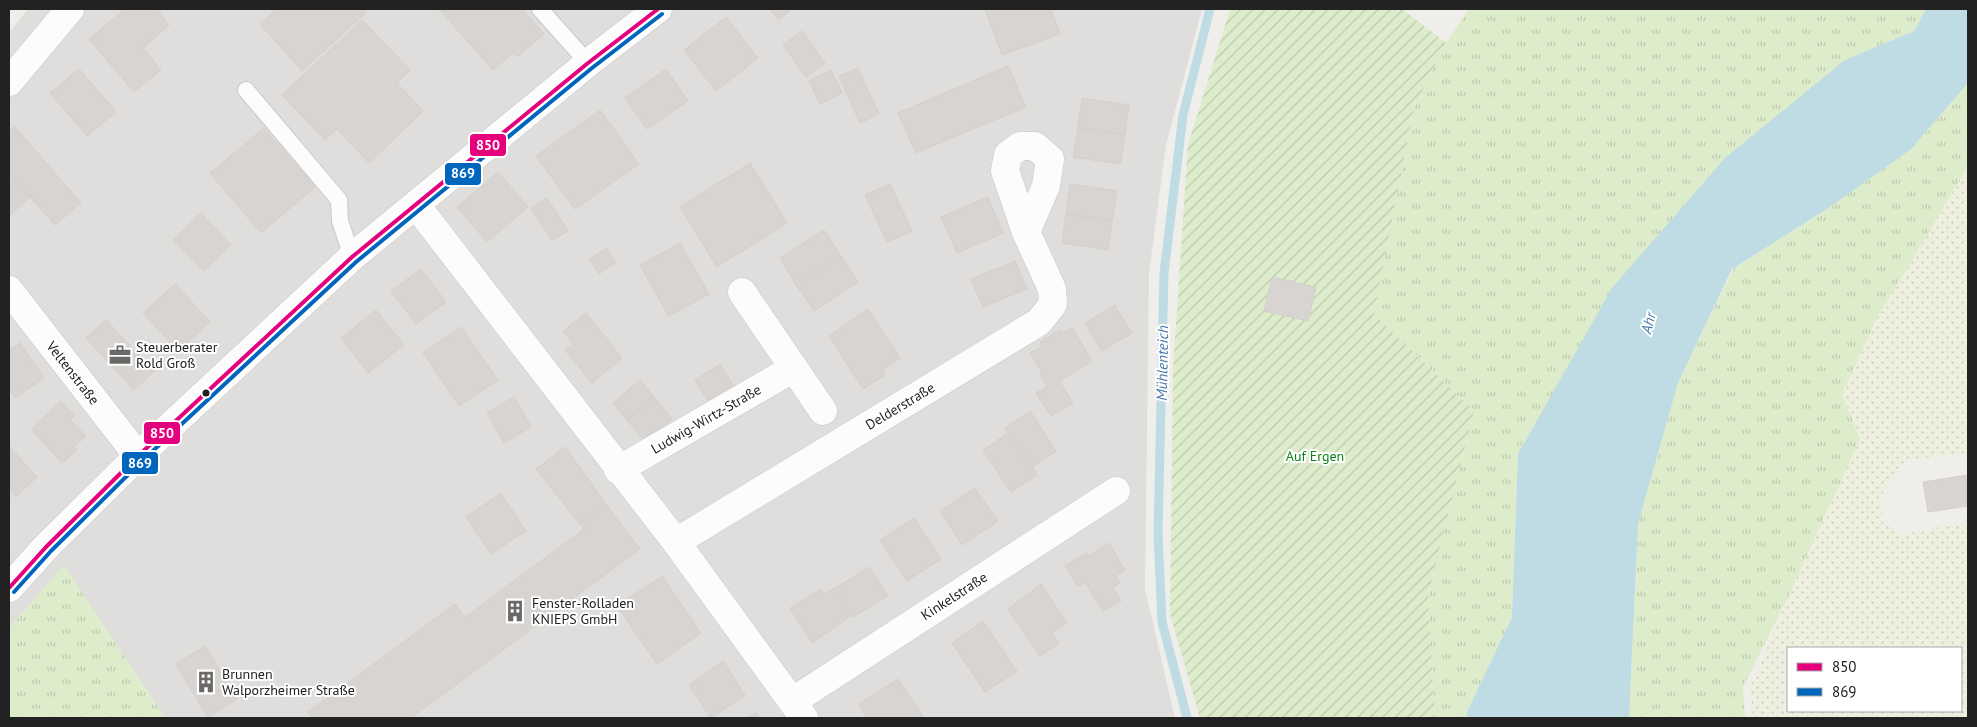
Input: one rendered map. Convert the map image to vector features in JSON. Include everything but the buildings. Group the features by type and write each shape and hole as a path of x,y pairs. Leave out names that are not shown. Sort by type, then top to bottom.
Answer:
{"street":[{"path":"9,82 70,9"},
{"path":"9,588 46,547 138,456 352,257 588,63 658,9"},
{"path":"416,205 618,470 676,542 798,709"},
{"name":"Delderstraße","path":"676,542 1039,322 1053,304 1052,289 1026,232"},
{"name":"Veltenstraße","path":"9,290 138,456"},
{"path":"742,292 823,411"},
{"name":"Ludwig-Wirtz-Straße","path":"618,470 794,368"},
{"name":"Kinkelstraße","path":"798,709 1116,491"}],"lane":[{"path":"540,9 588,63"},
{"path":"246,90 339,200 340,221 352,257"}],"shaded area":[{"path":"28,9 1202,9 1166,145 1149,273 1145,589 1175,718 165,718 64,566 9,628 9,33"}],"green space":[{"name":"Auf Ergen","path":"1230,9 1402,9 1446,43 1414,108 1374,314 1474,411 1428,596 1435,718 1200,718 1170,614 1173,368 1188,145"},
{"path":"1469,9 1926,9 1914,31 1845,60 1518,454 1512,617 1467,712 1467,718 1435,718 1428,596 1474,411 1374,314 1414,108 1446,43"},
{"path":"1968,83 1968,167 1876,320 1842,394 1860,439 1788,597 1743,687 1745,718 1629,718 1638,524 1678,383 1733,269 1830,207 1911,149"},
{"path":"1968,167 1968,453 1905,461 1881,496 1883,523 1902,534 1968,522 1968,718 1753,718 1750,688 1788,597 1860,439 1842,395 1876,320"},
{"path":"64,565 165,718 9,718 9,628"}],"water":[{"name":"Ahr","path":"1926,9 1968,9 1968,83 1911,149 1830,207 1732,269 1678,383 1638,524 1629,718 1467,718 1467,712 1512,617 1518,454 1612,288 1725,158 1845,60 1914,31"}],"waterway":[{"name":"Mühlenteich","path":"1187,718 1162,622 1158,534 1164,273 1183,115 1210,9"}],"transit line":[{"name":"850","path":"9,588 46,547 138,456 352,257 588,63 658,9"},
{"name":"869","path":"14,592 51,551 142,461 356,262 592,68 662,14"}],"place":[{"name":"Steuerberater Rold Groß","path":"120,355"},
{"name":"Fenster-Rolladen KNIEPS GmbH","path":"515,611"},
{"name":"Brunnen Walporzheimer Straße","path":"206,682"}]}
